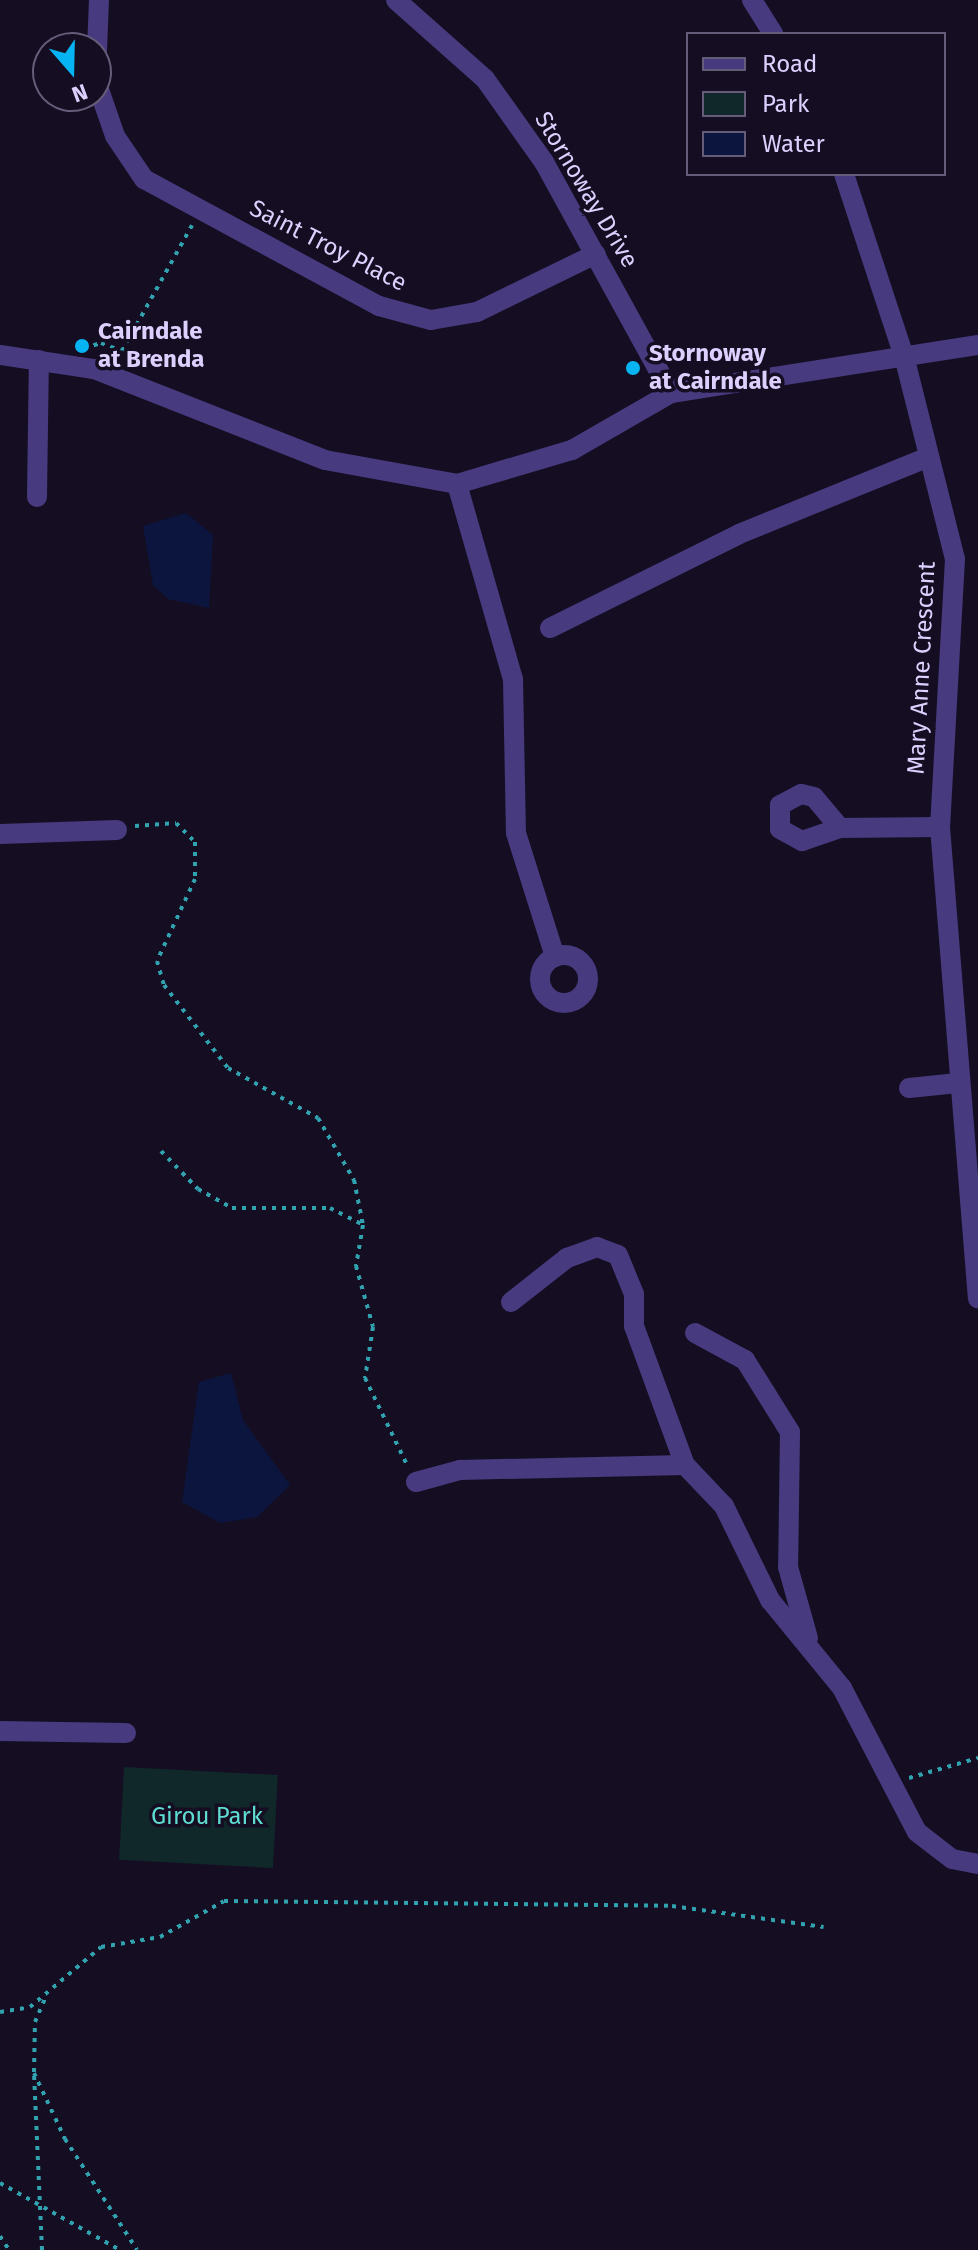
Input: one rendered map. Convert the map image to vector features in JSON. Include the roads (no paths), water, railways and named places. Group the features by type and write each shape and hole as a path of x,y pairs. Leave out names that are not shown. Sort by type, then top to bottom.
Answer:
{"street":[{"name":"Saint Troy Place","path":"98,32 99,0"},
{"name":"Stornoway Drive","path":"396,0 485,79 544,162 671,393"},
{"path":"752,0 772,32"},
{"name":"Saint Troy Place","path":"107,112 115,136 144,179 379,306 431,320 477,312 596,254"},
{"name":"Mary Anne Crescent","path":"845,176 904,356 955,559 940,827 958,1083 978,1298"},
{"path":"0,355 94,369 325,460 457,484 572,450 671,393 978,345"},
{"path":"37,497 39,360"},
{"path":"550,628 739,534 929,457"},
{"path":"457,484 513,679 516,833 555,957"},
{"path":"840,828 940,827"},
{"path":"0,834 117,830"},
{"path":"909,1088 958,1083"},
{"path":"511,1302 567,1258 597,1247 618,1255 634,1294 634,1326 685,1465 724,1506 770,1600 812,1649 917,1832 952,1859 978,1864"},
{"path":"695,1333 745,1360 790,1432 788,1567 812,1649"},
{"path":"416,1482 460,1470 685,1465"},
{"path":"0,1731 126,1733"}],"water":[{"path":"186,513 213,535 209,608 168,599 153,585 143,526"},
{"path":"231,1373 243,1420 290,1485 257,1517 220,1523 182,1502 199,1382"}],"place":[{"name":"Cairndale at Brenda","path":"82,346"},
{"name":"Stornoway at Cairndale","path":"633,368"}],"park label":[{"name":"Girou Park","path":"207,1817"}]}
